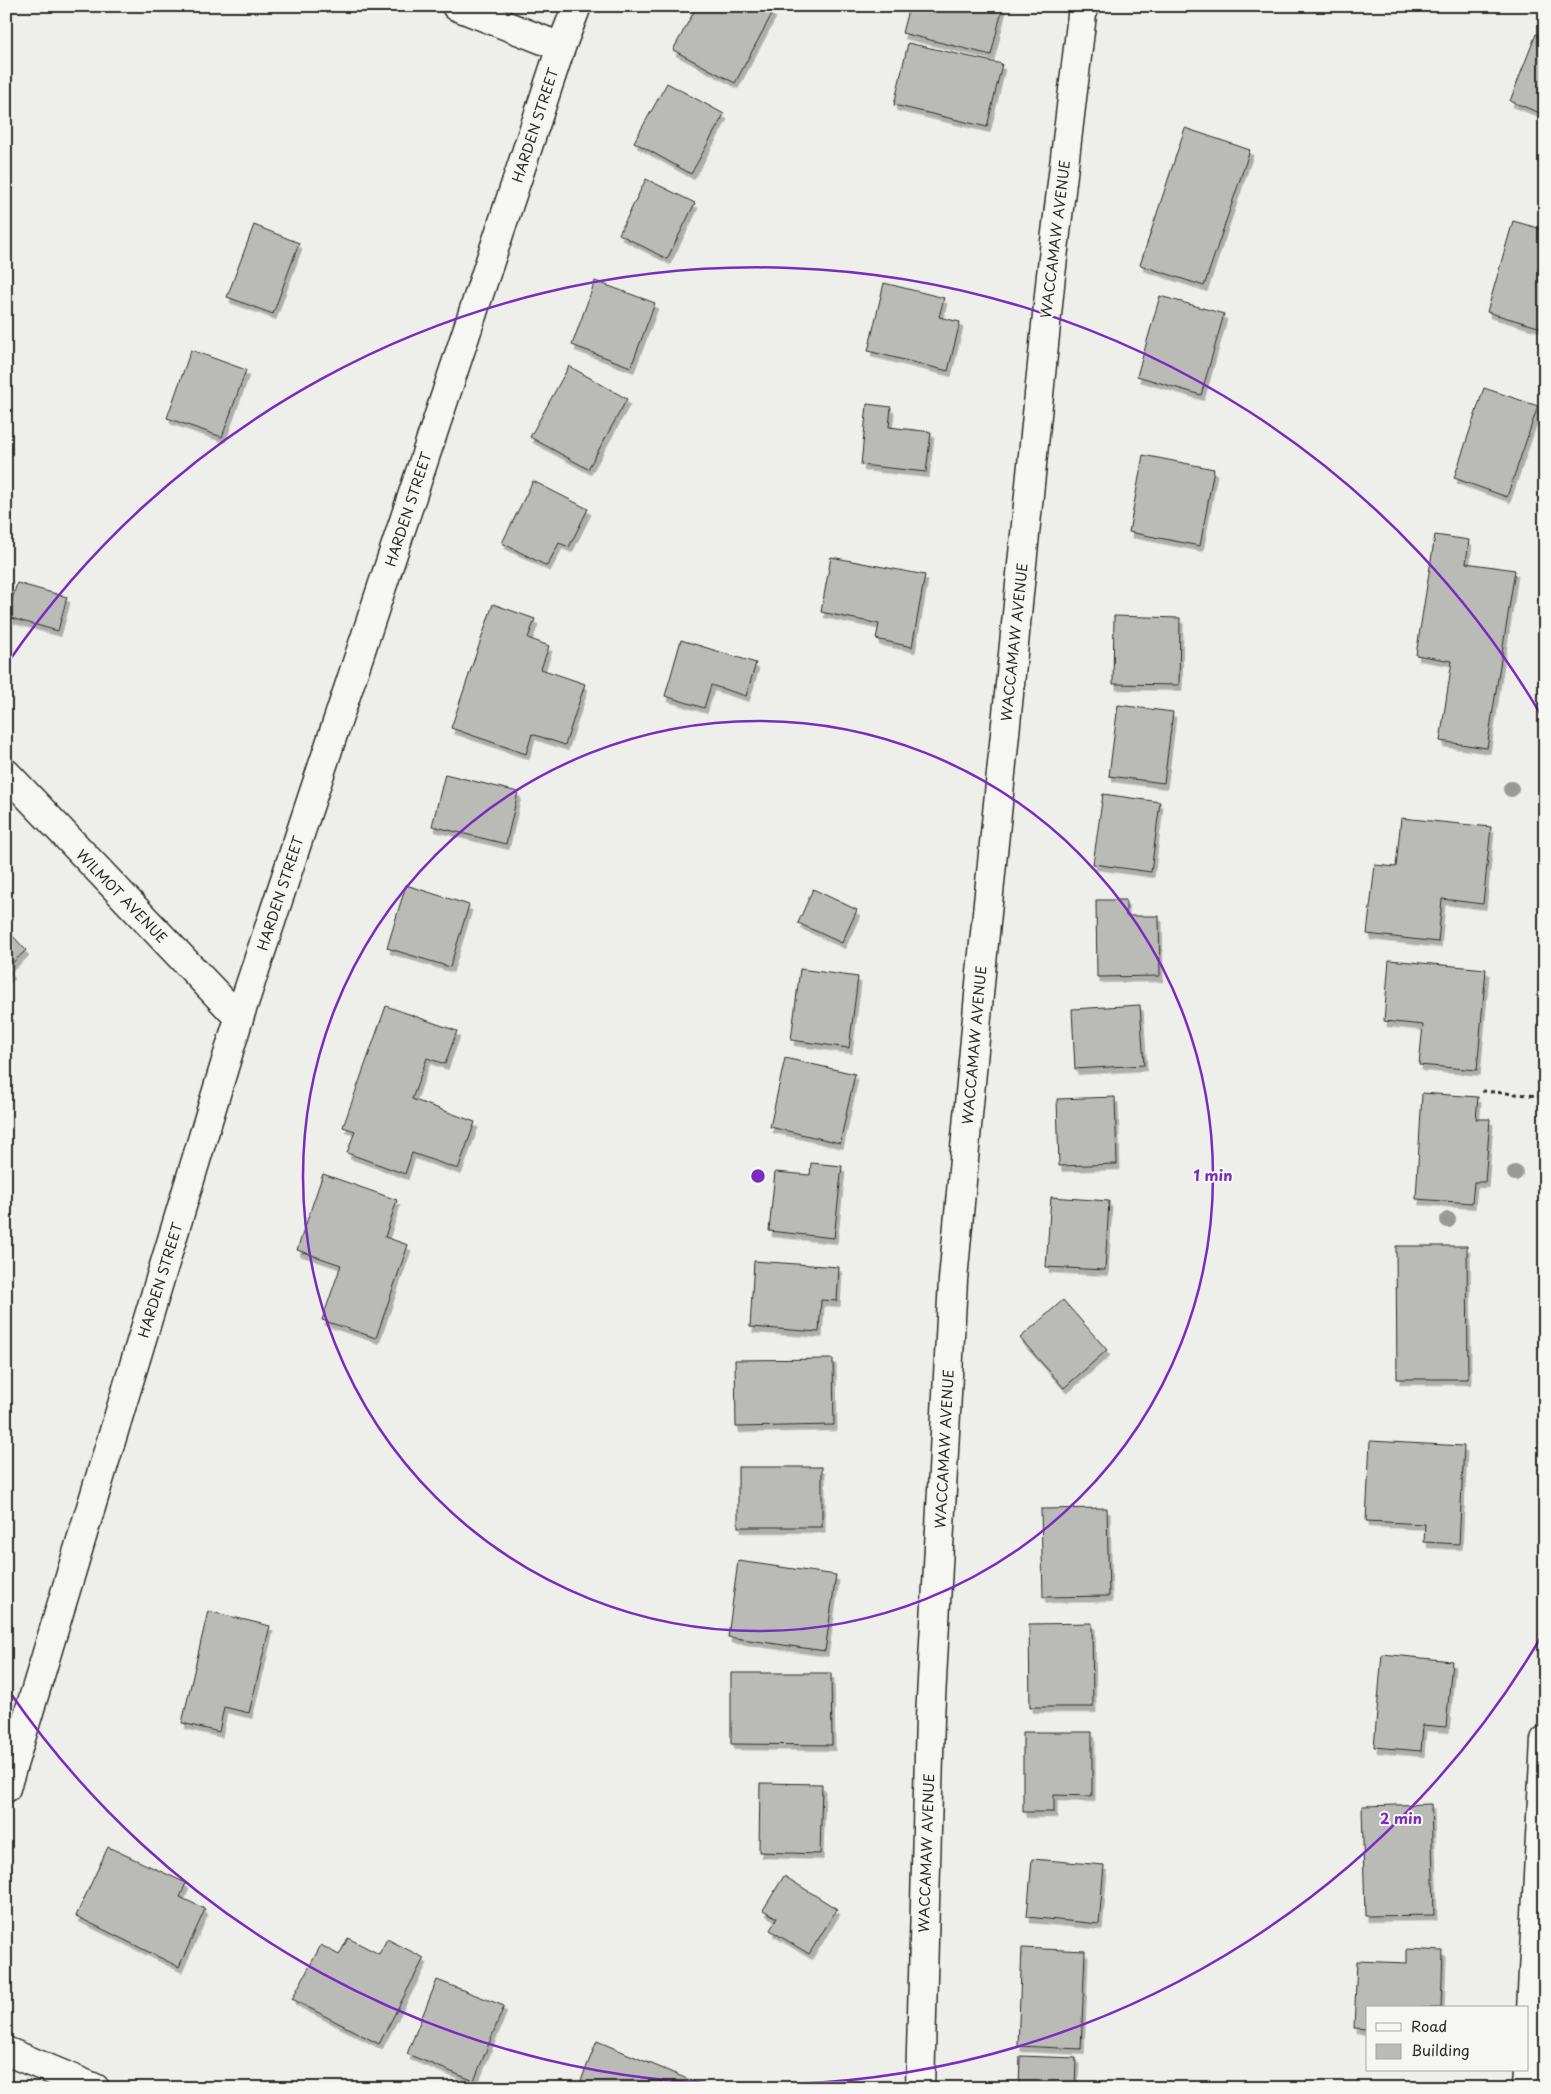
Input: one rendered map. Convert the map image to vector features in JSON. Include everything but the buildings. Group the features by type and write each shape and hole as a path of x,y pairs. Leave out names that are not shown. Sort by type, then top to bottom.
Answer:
{"street":[{"path":"456,6 561,47"},
{"name":"HARDEN STREET","path":"6,1788 239,1018 561,47 577,6"},
{"name":"WACCAMAW AVENUE","path":"920,2088 930,1718 953,1280 982,954 1048,304 1083,6"},
{"name":"WILMOT AVENUE","path":"6,773 239,1018"},
{"path":"1528,2069 1545,1740"},
{"path":"6,2052 95,2088"},
{"path":"1527,2088 1528,2072"}],"path":[{"path":"1482,1091 1539,1096"}]}
